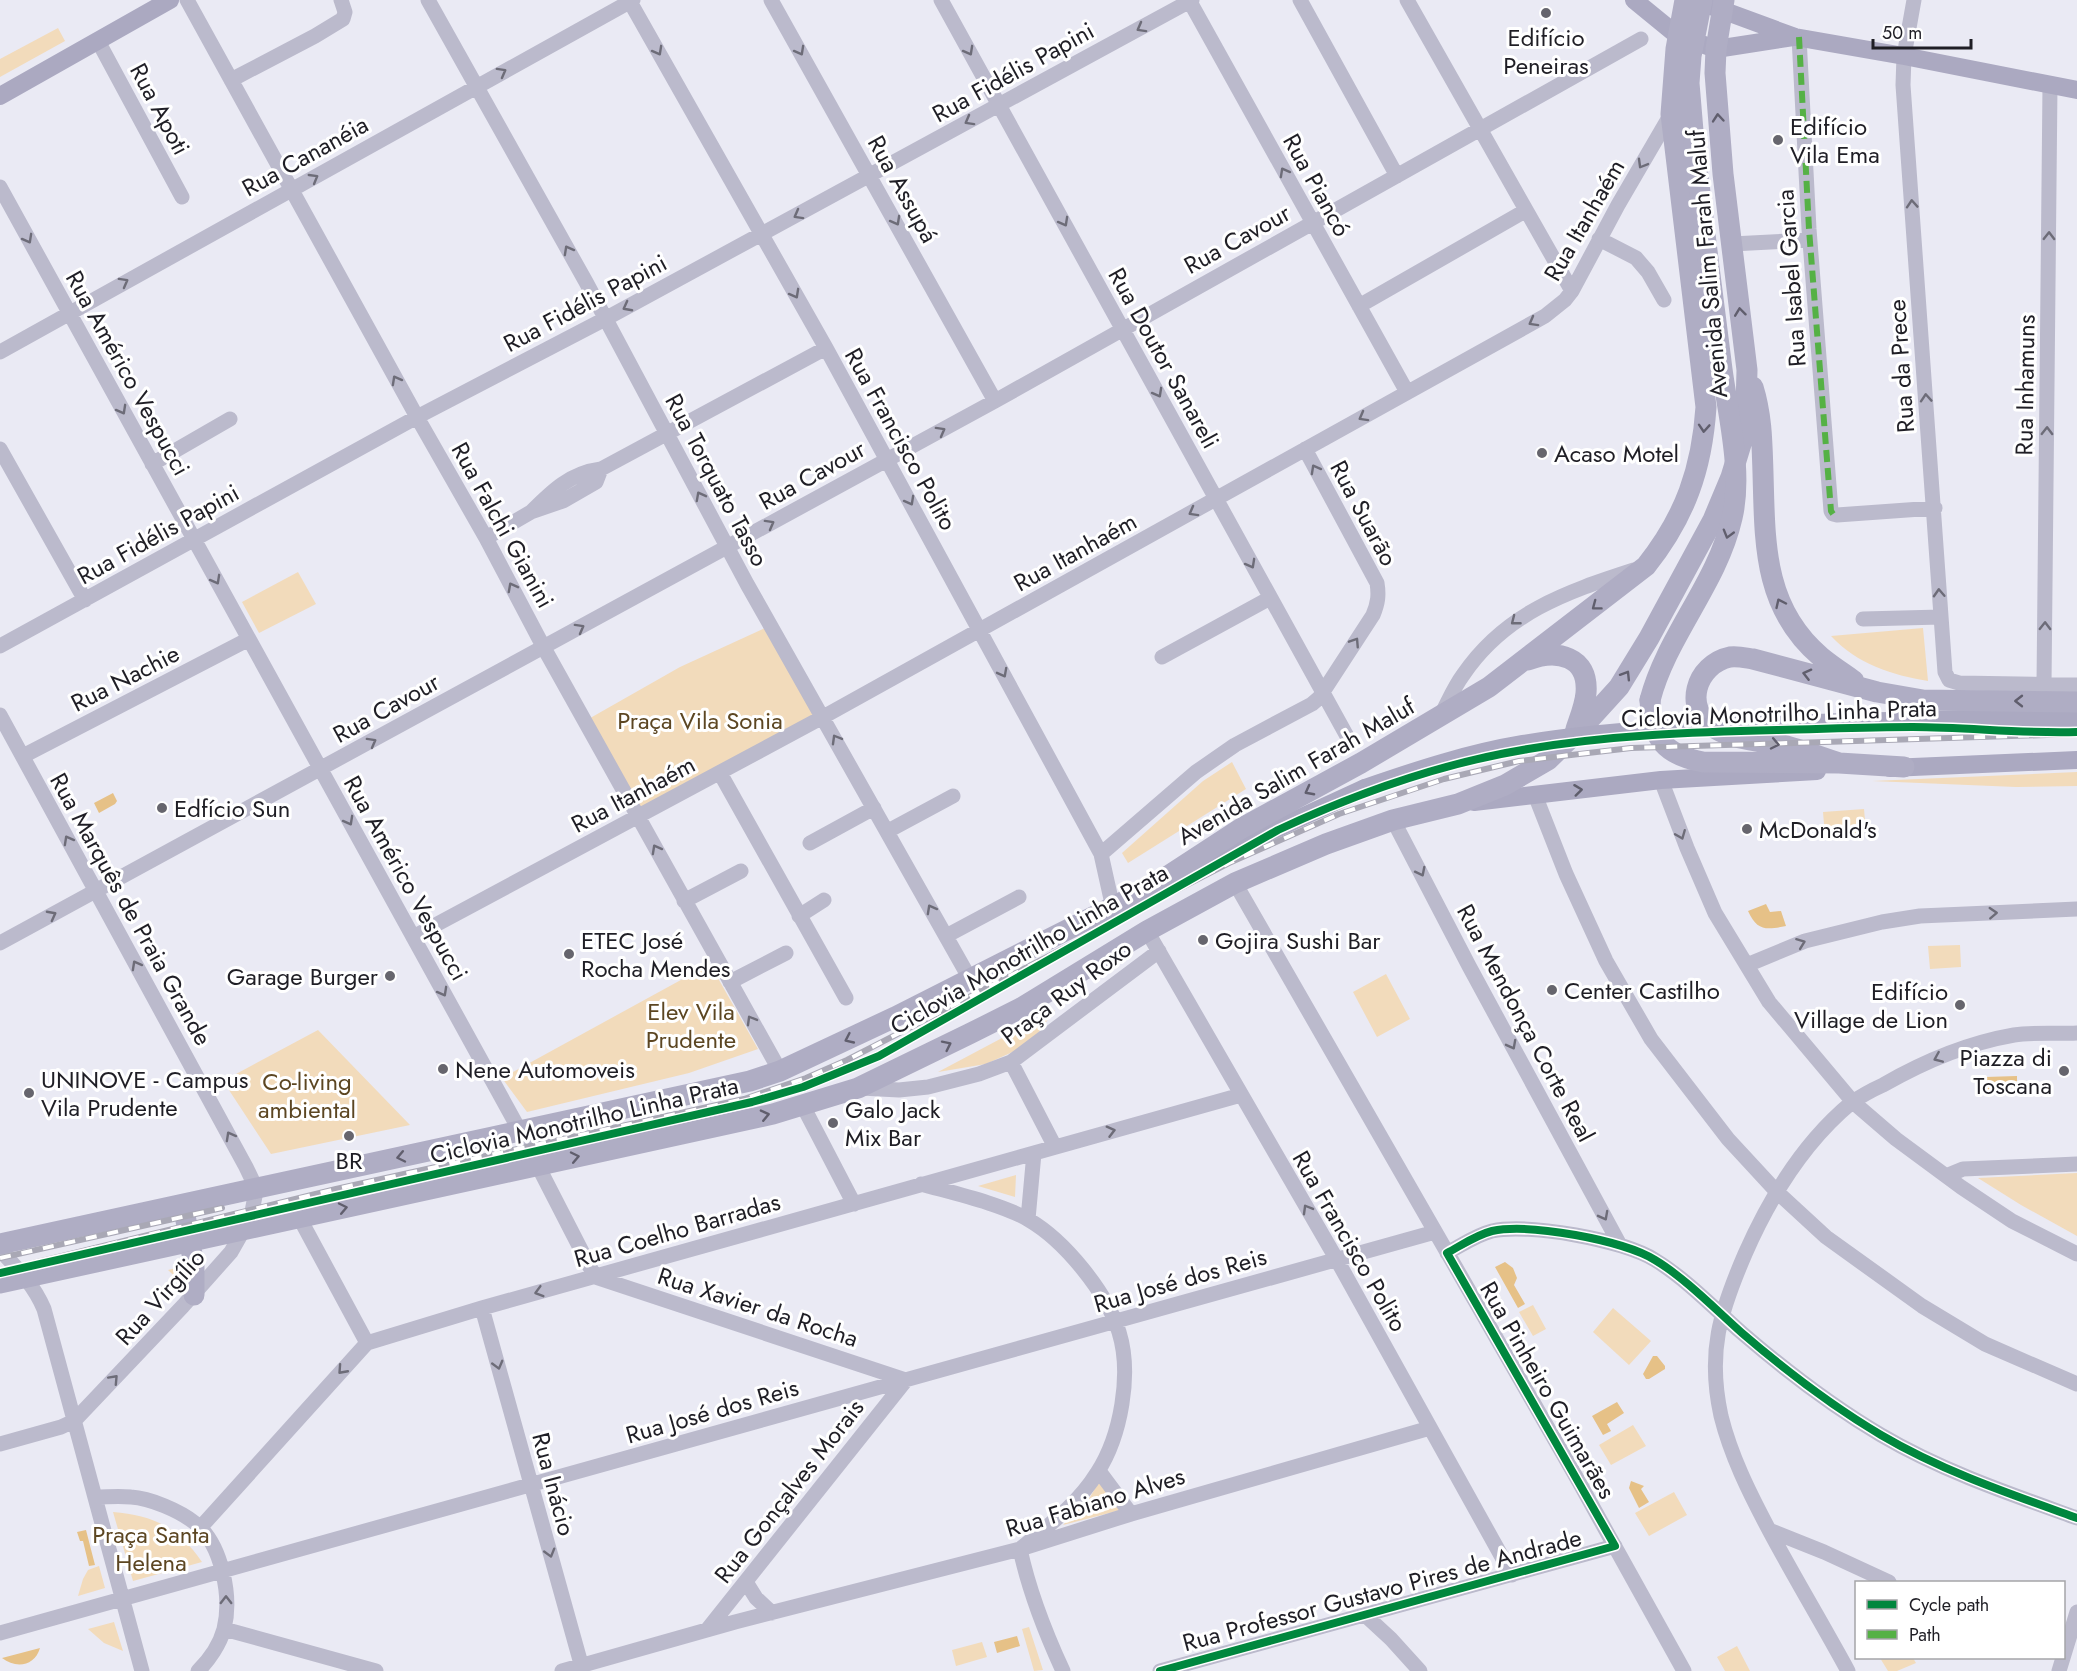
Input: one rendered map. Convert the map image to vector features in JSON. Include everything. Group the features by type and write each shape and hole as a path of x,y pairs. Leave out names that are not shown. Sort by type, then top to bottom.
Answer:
{"highway":[{"path":"1694,1 1686,39 1694,143 1732,440 1736,491 1733,516 1719,561 1667,657 1650,700 1654,730 1662,742 1687,759 1704,762 1839,763 1904,767"},
{"name":"Avenida Salim Farah Maluf","path":"0,1283 803,1106 858,1088 1021,1008 1147,931 1235,883 1299,855 1393,820 1458,804 1505,785 1548,760 1618,687 1649,638 1713,520 1731,477 1742,441 1747,370 1723,174 1717,98 1716,50 1725,3"},
{"name":"Avenida Salim Farah Maluf","path":"0,1244 741,1083 780,1071 895,1017 1113,908 1148,889 1240,829 1361,763 1490,687 1646,566 1662,546 1688,499 1704,438 1705,417 1701,361 1671,114 1672,83 1686,39"},
{"path":"1747,370 1758,402 1761,420 1765,541 1774,588 1792,626 1806,643 1821,657 1864,688"},
{"path":"1526,661 1555,655 1568,657 1577,662 1584,671 1586,693 1574,735"},
{"path":"1839,763 1788,747 1720,732 1699,715 1696,703 1697,689 1704,676 1720,661 1730,657 1740,657 1864,688 1923,700 2077,702"},
{"path":"183,1204 194,1265 194,1295"}],"main road":[{"path":"0,96 170,0"},
{"path":"1634,0 1686,39 1716,50 1797,37"},
{"path":"1694,1 1725,3 1797,37 2077,90"},
{"path":"1148,889 1365,788 1427,766 1522,744 1664,729 1915,720 2077,718"},
{"path":"1458,804 1661,780 2077,760"}],"street":[{"name":"Rua Falchi Gianini","path":"187,0 780,1071"},
{"path":"231,80 343,19 345,9 341,0"},
{"name":"Rua Torquato Tasso","path":"428,0 605,319 728,548 970,979"},
{"name":"Rua Cananéia","path":"0,352 631,0"},
{"name":"Rua Francisco Polito","path":"631,0 826,348 1101,854 1113,908"},
{"name":"Rua Assupá","path":"771,0 995,401"},
{"name":"Rua Doutor Sanareli","path":"941,0 1348,738"},
{"name":"Rua Fidélis Papini","path":"0,646 417,417 605,319 1190,0"},
{"name":"Rua Piancó","path":"1190,0 1407,392"},
{"path":"1300,0 1397,176"},
{"path":"1407,0 1572,291"},
{"name":"Rua da Prece","path":"1914,0 1904,56 1903,85 1945,672 1949,680 1959,683 2044,684"},
{"name":"Rua Isabel Garcia","path":"1797,37 1809,240 1831,511 1833,514 1935,508"},
{"name":"Rua Cavour","path":"0,943 995,401 1641,39"},
{"name":"Rua Apoti","path":"98,41 182,197"},
{"name":"Rua Inhamuns","path":"2044,684 2050,85"},
{"name":"Rua Itanhaém","path":"413,937 823,717 1545,316 1565,300 1572,291 1599,239 1671,114"},
{"name":"Rua Américo Vespucci","path":"0,188 520,1131 595,1277"},
{"path":"1359,306 1525,211"},
{"path":"1599,239 1636,258 1648,272 1664,300"},
{"path":"1732,244 1809,240"},
{"path":"486,538 531,512 556,487 586,471 602,469 826,348"},
{"path":"152,464 230,420"},
{"path":"0,449 85,600"},
{"name":"Rua Suarão","path":"1101,854 1196,772 1235,745 1312,704 1319,698 1373,615 1378,604 1377,583 1305,449"},
{"name":"Avenida Salim Farah Maluf","path":"1440,717 1461,677 1476,657 1492,640 1524,614 1569,592 1646,566"},
{"path":"1162,657 1270,598"},
{"path":"1863,619 1941,617"},
{"name":"Rua Nachie","path":"22,756 249,639"},
{"path":"2044,684 2077,685"},
{"name":"Rua Marquês de Praia Grande","path":"0,715 256,1188"},
{"path":"720,773 846,998"},
{"path":"1661,780 1686,848 1715,913 1769,1002 1853,1102 1896,1139 2012,1221 2077,1254"},
{"path":"1535,795 1606,961 1651,1039 1728,1139 1776,1191 1826,1237 1922,1306 1985,1344 2077,1384"},
{"path":"888,831 953,796"},
{"path":"810,843 874,808"},
{"name":"Rua Mendonça Corte Real","path":"1393,820 1620,1245"},
{"path":"684,901 741,871"},
{"name":"Rua Pinheiro Guimarães","path":"1235,883 1615,1546 1681,1670"},
{"path":"946,936 1019,897"},
{"path":"799,916 824,900"},
{"path":"1747,965 1805,941 1882,922 1920,916 2077,909"},
{"name":"Rua Francisco Polito","path":"1147,931 1337,1260 1512,1575"},
{"name":"Praça Ruy Roxo","path":"858,1088 899,1090 928,1087 979,1074 1011,1062 1159,951"},
{"path":"730,982 786,952"},
{"path":"1848,1671 1769,1530 1734,1460 1721,1414 1715,1366 1715,1345 1731,1286 1754,1233 1776,1191 1807,1150 1835,1118 1853,1102 1904,1073 1980,1043 2016,1035 2077,1033"},
{"path":"1011,1062 1055,1147"},
{"name":"Rua Coelho Barradas","path":"368,1343 483,1308 1241,1095"},
{"path":"803,1106 854,1204"},
{"path":"1028,1219 1034,1153"},
{"path":"1947,1176 1963,1169 2077,1164"},
{"path":"921,1184 1028,1219 1046,1231 1074,1258 1089,1277 1115,1322 1124,1358 1123,1392 1111,1447 1086,1490 1020,1549 1040,1615 1063,1671"},
{"name":"Rua Virgílio","path":"74,1421 194,1295 231,1252 251,1217 256,1188"},
{"path":"200,1528 368,1343 299,1218"},
{"path":"1447,1253 1473,1238 1492,1231 1511,1230 1583,1237 1638,1251 1657,1261 1756,1345 1815,1391 1881,1434 1923,1457 1960,1473 2077,1518"},
{"name":"Rua José dos Reis","path":"0,1633 1436,1232"},
{"path":"0,1250 26,1277 37,1292 44,1310 142,1671"},
{"name":"Rua Xavier da Rocha","path":"595,1277 906,1380"},
{"name":"Rua Inácio","path":"483,1308 582,1668"},
{"name":"Rua Gonçalves Morais","path":"708,1630 906,1380"},
{"path":"66,1394 87,1408"},
{"path":"0,1444 61,1427 74,1421"},
{"name":"Rua Fabiano Alves","path":"562,1671 582,1668 708,1630 1020,1549 1131,1514 1430,1428"},
{"path":"1099,1471 1131,1514"},
{"path":"95,1497 134,1497 158,1504 195,1523 214,1550 227,1590 224,1629 207,1662 198,1671"},
{"path":"1769,1530 1887,1581"},
{"name":"Rua Professor Gustavo Pires de Andrade","path":"1160,1671 1615,1546"},
{"path":"746,1582 756,1598 772,1613"},
{"path":"2065,1652 2077,1612"},
{"path":"1365,1615 1391,1639 1419,1671"},
{"path":"224,1629 376,1671"}],"green space":[{"path":"58,28 65,41 0,77 0,59"},
{"path":"298,572 316,604 259,633 242,602"},
{"name":"Praça Vila Sonia","path":"767,627 818,719 638,816 585,721 680,667"},
{"path":"1923,628 1928,681 1876,667 1852,654 1831,636"},
{"path":"1232,762 1246,789 1128,863 1122,853 1203,781"},
{"path":"2077,772 2077,786 2016,787 1872,781"},
{"path":"1864,809 1866,832 1825,836 1823,812"},
{"path":"1960,945 1961,967 1930,969 1928,946"},
{"name":"Elev Vila Prudente","path":"710,964 758,1049 689,1073 527,1112 502,1078"},
{"path":"1386,974 1410,1019 1377,1037 1353,992"},
{"path":"1055,1010 1030,1044 986,1064 938,1072"},
{"name":"Co-living ambiental","path":"318,1030 410,1125 271,1154 223,1081"},
{"path":"2077,1173 2077,1236 1978,1178"},
{"path":"1016,1175 1015,1197 978,1186"},
{"path":"185,1266 187,1288 168,1270"},
{"path":"1533,1305 1546,1329 1533,1336 1519,1312"},
{"path":"1613,1308 1651,1341 1629,1365 1593,1332"},
{"path":"1633,1425 1646,1446 1611,1465 1599,1445"},
{"path":"1099,1482 1121,1510 1063,1525 1090,1497"},
{"path":"1674,1492 1687,1515 1649,1536 1635,1513"},
{"name":"Praça Santa Helena","path":"113,1512 141,1516 164,1525 184,1540 202,1562 133,1581"},
{"path":"99,1566 105,1588 78,1596 88,1570"},
{"path":"114,1622 123,1651 104,1643 88,1629"},
{"path":"1029,1627 1043,1670 1034,1671 1022,1629"},
{"path":"982,1642 987,1657 956,1666 952,1650"},
{"path":"1737,1646 1750,1671 1725,1671 1717,1657"},
{"path":"1881,1659 1914,1659 1916,1663 1897,1671 1888,1671"}],"shaded area":[{"path":"113,793 117,801 115,804 99,813 94,803"},
{"path":"1766,904 1770,912 1781,911 1786,926 1763,928 1751,918 1748,911"},
{"path":"2017,1076 2017,1088 2009,1088 2009,1093 1995,1093 1994,1090 1986,1090 1985,1077"},
{"path":"1505,1262 1513,1268 1517,1278 1514,1285 1525,1304 1518,1308 1495,1267"},
{"path":"1653,1356 1657,1356 1665,1369 1646,1379 1643,1374"},
{"path":"1617,1402 1624,1413 1607,1424 1611,1431 1603,1435 1592,1416"},
{"path":"1631,1481 1644,1486 1641,1489 1649,1502 1639,1508 1629,1488"},
{"path":"86,1530 95,1565 89,1566 83,1541 80,1541 77,1532"},
{"path":"1017,1636 1020,1646 997,1653 994,1642"},
{"path":"40,1648 34,1659 24,1664 13,1664 2,1658"}],"railway":[{"path":"0,1271 336,1189 744,1099 806,1078 847,1060 1229,863 1339,814 1444,779 1519,761 1631,748 2077,734"},
{"path":"0,1258 222,1208"}],"marked path":[{"path":"1799,37 1809,229 1833,514"}],"cycle path":[{"name":"Ciclovia Monotrilho Linha Prata","path":"0,1273 752,1102 803,1087 879,1056 1278,830 1369,792 1464,762 1559,744 1684,733 1913,727 2077,732"},
{"path":"1160,1671 1615,1546 1447,1253 1492,1231 1529,1229 1575,1235 1621,1246 1655,1260 1678,1276 1758,1347 1809,1387 1881,1435 1952,1471 2077,1518"}],"place":[{"name":"Edifício Peneiras","path":"1546,13"},
{"name":"Edifício Vila Ema","path":"1778,140"},
{"name":"Acaso Motel","path":"1542,453"},
{"name":"Edfício Sun","path":"162,808"},
{"name":"McDonald's","path":"1747,829"},
{"name":"Gojira Sushi Bar","path":"1203,940"},
{"name":"ETEC José Rocha Mendes","path":"569,954"},
{"name":"Garage Burger","path":"390,976"},
{"name":"Center Castilho","path":"1552,990"},
{"name":"Edifício Village de Lion","path":"1960,1005"},
{"name":"Nene Automoveis","path":"443,1069"},
{"name":"Piazza di Toscana","path":"2064,1071"},
{"name":"UNINOVE - Campus Vila Prudente","path":"29,1093"},
{"name":"Galo Jack Mix Bar","path":"833,1123"},
{"name":"BR","path":"349,1136"}]}
